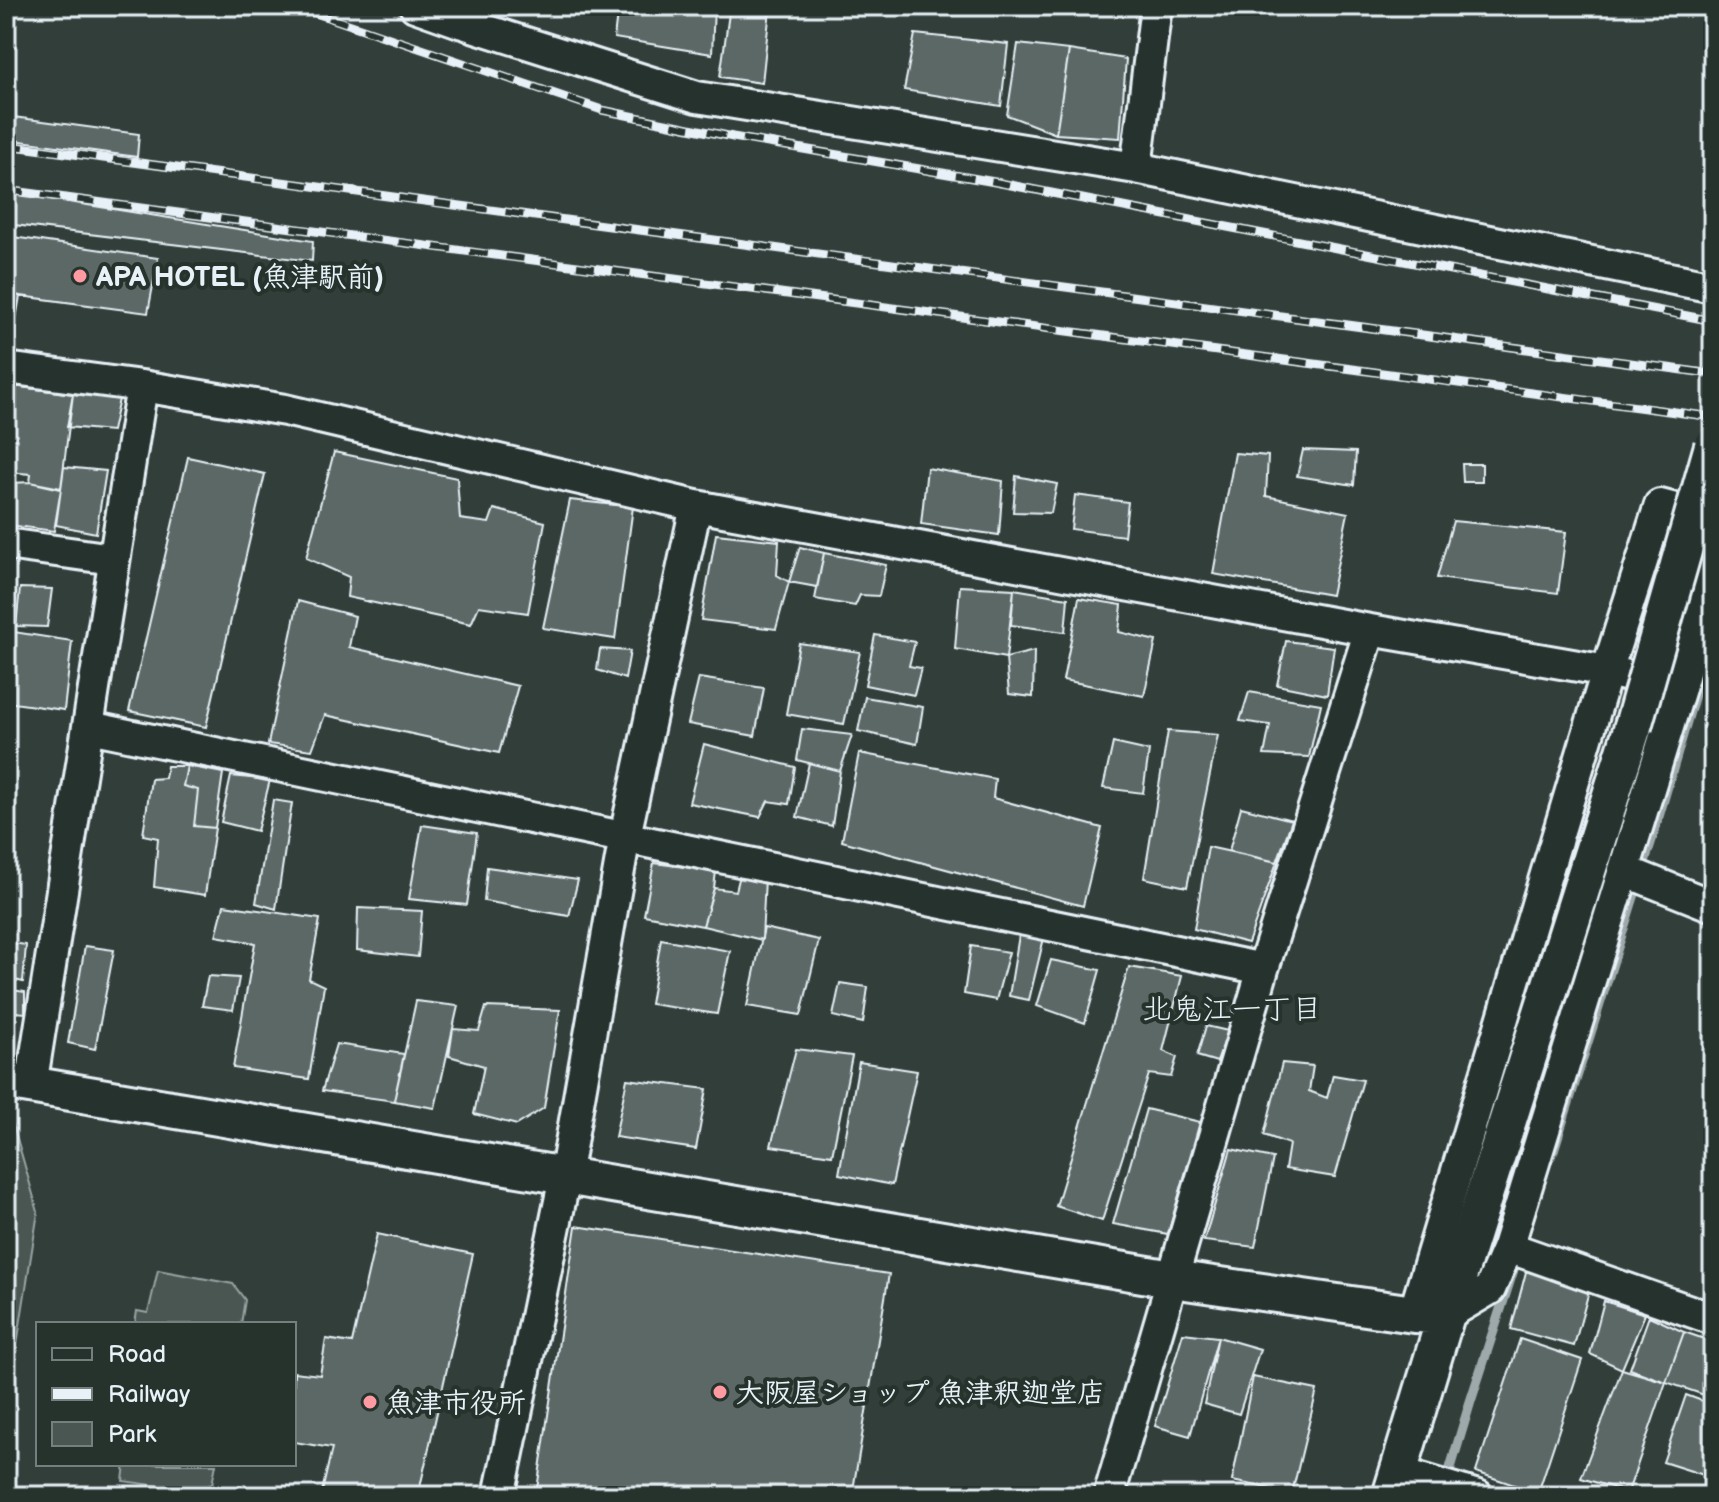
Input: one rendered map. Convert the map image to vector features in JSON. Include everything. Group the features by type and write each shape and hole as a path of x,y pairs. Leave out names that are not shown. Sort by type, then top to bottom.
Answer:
{"street":[{"path":"415,6 464,14 697,97 1136,168 1711,281"},
{"path":"1136,168 1156,6"},
{"path":"6,368 142,386 285,410 696,506 1607,671 1680,688"},
{"path":"142,386 89,727 18,1084 1172,1279 1430,1315 1490,1289 1508,1247 1680,688 1713,559"},
{"path":"1430,1315 1633,726 1713,446"},
{"path":"1478,1496 1394,1484 1430,1315 1607,671 1660,505 1713,519"},
{"path":"499,1496 565,1177 625,836 696,506"},
{"path":"6,544 113,559"},
{"path":"1109,1496 1263,969 1370,630"},
{"path":"89,727 1263,969"},
{"path":"1625,871 1713,906"},
{"path":"1508,1247 1713,1319"}],"green space":[{"path":"6,1121 12,1121 38,1212 6,1414"},
{"path":"158,1270 233,1284 245,1300 241,1322 135,1322 137,1311 148,1313"},
{"path":"125,1466 216,1466 212,1484 195,1491 123,1481"}],"building":[{"path":"618,6 714,6 712,54 614,38"},
{"path":"730,6 770,9 762,83 720,77"},
{"path":"915,34 1008,44 1001,106 904,90"},
{"path":"1018,44 1069,50 1056,134 1007,115"},
{"path":"1069,50 1126,59 1120,138 1056,134"},
{"path":"6,116 139,134 137,157 6,139"},
{"path":"6,192 313,241 312,261 6,224"},
{"name":"APA HOTEL (魚津駅前)","path":"6,236 158,258 148,313 6,294"},
{"path":"6,294 20,296 12,341 6,340"},
{"path":"13,386 73,394 61,488 30,482 31,474 6,472 6,431"},
{"path":"73,394 119,399 112,431 67,427"},
{"path":"1303,450 1356,452 1354,485 1297,476"},
{"path":"334,452 457,478 460,519 489,523 494,509 545,522 528,613 479,606 471,624 347,597 349,577 306,558"},
{"path":"1235,453 1268,456 1266,496 1348,513 1331,595 1213,574"},
{"path":"188,457 265,474 206,727 129,711"},
{"path":"1462,464 1482,464 1482,482 1463,482"},
{"path":"64,467 106,471 96,533 56,525"},
{"path":"927,468 1003,481 999,535 921,524"},
{"path":"1016,476 1057,484 1051,513 1013,512"},
{"path":"30,482 61,489 54,531 9,525 13,483"},
{"path":"1075,495 1128,502 1124,536 1071,529"},
{"path":"570,500 633,507 615,639 543,628"},
{"path":"1453,521 1566,532 1558,593 1437,578"},
{"path":"716,534 779,541 777,575 789,582 776,629 701,620"},
{"path":"800,547 824,553 817,587 789,582"},
{"path":"824,553 886,565 879,596 860,595 855,606 815,599"},
{"path":"960,586 1014,589 1006,658 955,649"},
{"path":"20,588 52,589 47,627 16,626"},
{"path":"1014,589 1068,598 1065,632 1011,625"},
{"path":"6,590 10,590 7,631 72,641 64,710 6,702"},
{"path":"1079,598 1122,605 1119,632 1156,641 1144,696 1063,680"},
{"path":"298,601 355,616 349,647 518,686 499,753 325,715 312,750 268,744"},
{"path":"875,635 915,642 909,666 921,668 914,695 865,685"},
{"path":"1286,641 1334,647 1327,695 1277,685"},
{"path":"799,643 860,652 844,724 786,714"},
{"path":"600,649 630,651 625,679 597,670"},
{"path":"1034,651 1033,697 1009,694 1006,658"},
{"path":"699,678 764,688 755,736 688,724"},
{"path":"1249,692 1321,704 1309,757 1264,755 1270,725 1240,721"},
{"path":"865,697 923,707 917,744 858,731"},
{"path":"802,729 852,735 840,771 797,760"},
{"path":"1168,731 1218,735 1187,887 1144,878"},
{"path":"1113,743 1149,751 1143,793 1103,788"},
{"path":"704,744 795,767 789,804 768,801 760,817 689,803"},
{"path":"859,753 995,779 993,798 1102,828 1083,906 842,841"},
{"path":"809,763 840,771 832,826 797,817"},
{"path":"167,766 187,766 183,786 198,790 194,826 215,828 205,895 154,887 158,838 143,835 151,779 165,778"},
{"path":"187,766 223,773 215,828 194,826 198,790 183,786"},
{"path":"231,776 270,780 257,831 221,822"},
{"path":"273,800 292,803 276,909 256,903"},
{"path":"1241,807 1292,820 1277,862 1229,851"},
{"path":"422,825 477,833 467,905 409,899"},
{"path":"1208,847 1277,862 1248,943 1194,929"},
{"path":"654,863 716,871 703,926 644,915"},
{"path":"487,867 578,880 569,916 484,901"},
{"path":"740,875 765,878 762,940 703,926 714,888 736,891"},
{"path":"224,905 320,919 309,979 324,986 309,1079 233,1068 255,943 216,936"},
{"path":"358,908 422,911 418,957 357,950"},
{"path":"764,928 819,940 801,1015 747,1006"},
{"path":"1019,935 1044,938 1029,1000 1009,996"},
{"path":"661,939 730,951 717,1014 650,1004"},
{"path":"6,942 26,945 23,982 6,978"},
{"path":"85,946 114,950 95,1049 68,1043"},
{"path":"971,946 1009,952 996,1000 964,994"},
{"path":"1051,960 1100,970 1085,1023 1037,1006"},
{"path":"1129,967 1182,976 1163,1051 1177,1057 1171,1077 1149,1074 1102,1221 1056,1206"},
{"path":"208,976 239,978 233,1010 202,1006"},
{"path":"840,983 868,987 863,1023 833,1016"},
{"path":"6,989 25,992 25,1013 6,1011"},
{"path":"416,1001 458,1006 435,1108 394,1101"},
{"path":"486,1007 560,1010 544,1108 517,1125 474,1114 484,1066 449,1056 453,1029 479,1031"},
{"path":"1206,1026 1228,1031 1217,1062 1197,1056"},
{"path":"336,1044 404,1054 394,1101 322,1091"},
{"path":"796,1049 852,1056 832,1155 771,1146"},
{"path":"859,1062 917,1071 892,1185 839,1174"},
{"path":"1282,1063 1313,1066 1309,1091 1327,1098 1333,1075 1363,1080 1335,1177 1285,1169 1289,1144 1264,1135"},
{"path":"627,1079 707,1089 696,1149 615,1137"},
{"path":"1146,1109 1200,1122 1168,1234 1113,1224"},
{"path":"1231,1149 1273,1158 1255,1247 1204,1241"},
{"path":"576,1226 889,1274 852,1496 536,1496"},
{"path":"377,1234 473,1254 418,1496 321,1496 332,1448 296,1442 296,1372 320,1375 326,1339 352,1343"},
{"path":"1527,1268 1589,1291 1574,1346 1511,1329"},
{"path":"1604,1301 1645,1314 1622,1369 1590,1354"},
{"path":"1649,1316 1684,1332 1666,1382 1630,1369"},
{"path":"1684,1332 1713,1342 1713,1379 1707,1396 1666,1382"},
{"path":"1183,1333 1218,1337 1190,1436 1155,1426"},
{"path":"1218,1337 1260,1349 1239,1414 1204,1404"},
{"path":"1520,1339 1582,1360 1538,1493 1476,1472"},
{"path":"1622,1369 1666,1382 1628,1492 1581,1478"},
{"path":"1253,1377 1317,1390 1292,1493 1232,1481"},
{"path":"1686,1395 1713,1405 1713,1468 1710,1477 1663,1462"}],"waterway":[{"path":"1552,1155 1654,832 1713,632"},
{"path":"1446,1483 1515,1265"}],"railway":[{"path":"295,6 602,110 733,137 995,182 1713,321"},
{"path":"6,145 1713,374"},
{"path":"6,190 1713,417"}],"place":[{"name":"APA HOTEL (魚津駅前)","path":"80,276"},
{"name":"大阪屋ショップ 魚津釈迦堂店","path":"720,1392"},
{"name":"魚津市役所","path":"370,1402"}],"district":[{"name":"北鬼江一丁目","path":"1232,1009"}]}
